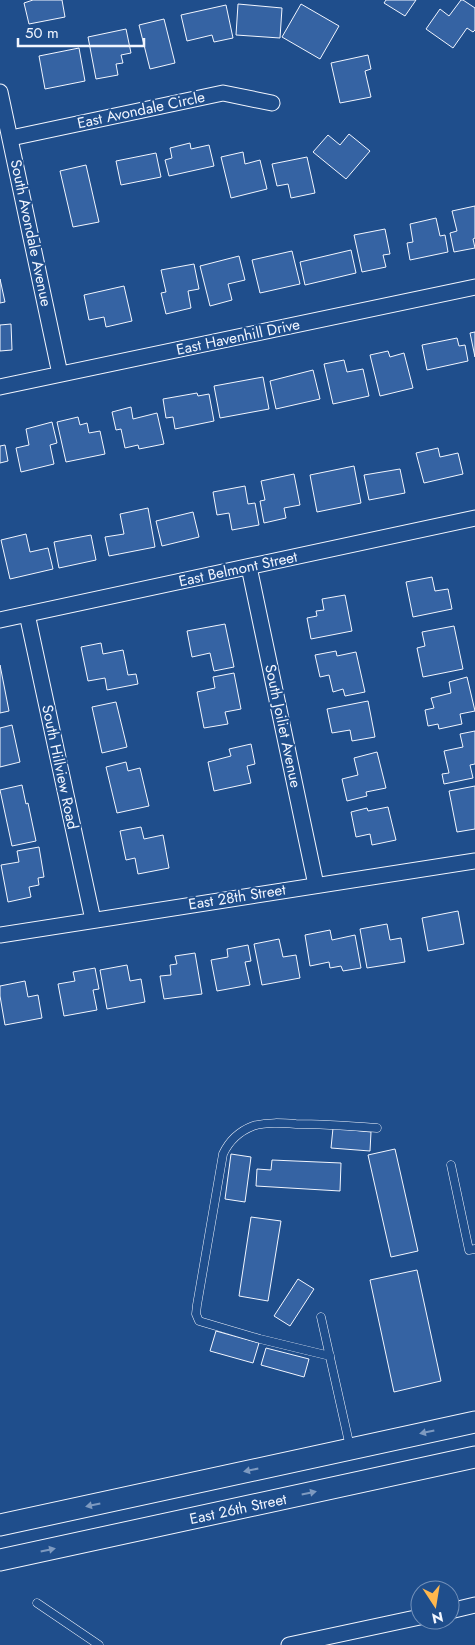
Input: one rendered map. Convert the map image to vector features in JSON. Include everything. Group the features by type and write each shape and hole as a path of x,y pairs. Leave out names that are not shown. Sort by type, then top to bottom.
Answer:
{"main road":[{"path":"0,1525 475,1422"},
{"name":"East 26th Street","path":"0,1560 475,1457"}],"street":[{"name":"South Avondale Avenue","path":"0,92 60,374"},
{"name":"East Avondale Circle","path":"11,138 223,93 272,103"},
{"name":"East Havenhill Drive","path":"0,387 475,287"},
{"name":"East Belmont Street","path":"0,620 475,519"},
{"name":"South Joiliet Avenue","path":"249,567 316,885"},
{"name":"South Hillview Road","path":"27,614 92,920"},
{"name":"East 28th Street","path":"0,935 475,861"},
{"path":"460,1608 475,1605"},
{"path":"289,1645 319,1642 410,1619"}],"lane":[{"path":"330,1356 260,1339 199,1321 196,1314 197,1305 223,1154 238,1134 262,1124 317,1124 377,1128"},
{"path":"451,1165 469,1250 475,1249"},
{"path":"321,1317 351,1449"},
{"path":"37,1603 99,1645"}],"building":[{"path":"33,0 62,0 65,17 29,24 24,3"},
{"path":"386,0 416,0 405,16 384,3"},
{"path":"461,0 475,8 475,30 473,32 467,28 453,48 426,29 440,9 449,16"},
{"path":"238,4 282,8 280,38 236,35"},
{"path":"301,4 339,26 320,59 282,37"},
{"path":"226,5 233,38 214,42 212,35 187,41 181,15"},
{"path":"164,19 175,63 150,69 139,25"},
{"path":"126,29 131,53 121,55 123,63 116,64 118,75 96,79 88,37"},
{"path":"79,48 85,81 45,89 39,56"},
{"path":"368,55 371,69 365,71 371,97 340,103 331,63"},
{"path":"349,134 370,151 346,179 313,152 328,135 340,145"},
{"path":"190,143 191,149 209,145 214,166 169,176 165,160 172,158 170,148"},
{"path":"243,152 245,164 260,160 267,189 231,198 221,157"},
{"path":"156,153 161,177 121,185 116,161"},
{"path":"307,157 315,193 291,198 288,184 277,186 272,164"},
{"path":"86,165 99,222 73,227 60,171"},
{"path":"475,206 475,238 473,239 475,248 454,252 450,233 457,231 452,211"},
{"path":"436,218 440,236 445,235 448,252 410,260 407,243 413,242 410,224"},
{"path":"385,229 390,254 383,255 386,267 362,272 354,235"},
{"path":"351,250 356,273 305,285 300,262"},
{"path":"292,251 300,284 260,293 252,260"},
{"path":"239,256 245,280 228,284 232,300 210,306 200,266"},
{"path":"194,264 199,289 188,291 191,308 166,314 161,293 166,292 161,270"},
{"path":"0,279 5,302 0,303"},
{"path":"124,286 132,321 106,327 104,317 89,320 84,295"},
{"path":"11,324 12,350 0,351 0,325"},
{"path":"475,332 475,357 470,333"},
{"path":"457,338 459,346 465,345 468,361 427,370 422,345"},
{"path":"388,351 390,357 404,353 413,388 380,396 370,355"},
{"path":"344,360 347,372 363,369 369,396 333,404 324,364"},
{"path":"313,370 320,399 276,409 270,381"},
{"path":"263,377 269,409 220,418 214,386"},
{"path":"197,393 198,396 209,394 214,421 175,429 173,417 166,418 163,399"},
{"path":"131,407 133,419 157,413 164,444 139,449 138,445 125,448 121,429 116,430 112,412"},
{"path":"78,417 80,425 87,423 89,433 100,431 105,454 66,462 57,422"},
{"path":"52,422 57,443 50,445 54,464 21,472 16,448 29,445 26,429"},
{"path":"5,445 8,461 0,463 0,446"},
{"path":"438,448 440,457 458,453 463,474 424,483 416,453"},
{"path":"354,466 361,503 317,512 310,475"},
{"path":"400,469 405,493 369,500 364,475"},
{"path":"294,474 300,505 284,508 286,518 264,523 260,501 265,500 261,481"},
{"path":"245,486 248,504 255,503 259,525 232,530 229,513 217,515 213,492"},
{"path":"148,508 155,547 109,556 105,537 124,534 120,514"},
{"path":"193,512 199,537 162,546 156,521"},
{"path":"26,534 30,552 48,548 53,569 10,579 1,540"},
{"path":"91,535 96,560 59,568 54,542"},
{"path":"432,577 435,591 448,589 452,609 413,617 406,582"},
{"path":"345,595 352,631 311,639 307,618 317,616 316,611 324,610 322,599"},
{"path":"225,624 234,667 214,671 210,653 192,657 187,631"},
{"path":"454,626 463,669 423,677 417,648 425,646 422,632"},
{"path":"101,643 103,654 123,650 128,675 136,674 138,684 107,690 105,678 88,681 81,647"},
{"path":"336,651 337,656 356,652 365,692 345,696 343,689 333,692 329,675 320,677 315,655"},
{"path":"0,665 9,711 0,713"},
{"path":"234,673 241,709 225,712 228,724 204,728 197,692 215,688 213,677"},
{"path":"467,677 475,711 460,714 462,724 439,729 438,724 428,726 425,710 434,708 431,698 451,693 449,682"},
{"path":"368,701 375,737 352,741 350,730 332,733 327,709"},
{"path":"116,702 127,747 102,753 92,707"},
{"path":"12,725 20,762 0,767 0,728"},
{"path":"475,731 475,764 470,765 473,778 444,784 442,774 449,773 444,751 463,747 460,734"},
{"path":"251,744 255,764 247,766 251,783 214,791 208,762 231,756 229,749"},
{"path":"377,752 386,788 366,792 367,796 347,801 342,779 358,775 354,758"},
{"path":"126,762 128,771 140,768 149,806 117,813 106,767"},
{"path":"22,785 36,841 12,846 0,790"},
{"path":"475,786 475,829 457,832 449,791"},
{"path":"388,807 396,840 372,845 370,834 356,837 351,812 367,808 368,811"},
{"path":"141,827 144,839 163,835 169,868 138,874 135,858 126,860 120,831"},
{"path":"39,847 44,877 38,878 39,885 29,887 31,897 8,902 1,865 19,862 17,851"},
{"path":"458,911 464,944 428,951 422,918"},
{"path":"387,924 390,940 401,938 405,962 367,968 360,929"},
{"path":"330,930 332,940 355,935 361,968 343,971 341,966 330,968 329,962 310,966 305,935"},
{"path":"279,939 283,957 296,955 300,978 262,985 254,944"},
{"path":"248,945 251,961 245,962 250,985 217,991 211,960 228,957 227,949"},
{"path":"195,953 202,994 164,999 160,976 171,975 170,965 177,964 175,956"},
{"path":"127,965 130,981 141,979 145,1002 107,1009 100,970"},
{"path":"95,968 99,989 93,990 97,1010 64,1016 58,984 75,981 73,972"},
{"path":"25,981 28,997 38,995 42,1018 5,1025 0,986"},
{"path":"333,1128 371,1132 370,1151 331,1148"},
{"path":"395,1149 418,1251 391,1257 368,1155"},
{"path":"231,1154 251,1157 245,1202 225,1199"},
{"path":"272,1160 341,1163 340,1191 256,1186 257,1169 271,1170"},
{"path":"251,1217 281,1221 268,1301 239,1296"},
{"path":"417,1270 441,1381 394,1392 370,1280"},
{"path":"298,1279 314,1289 290,1326 274,1316"},
{"path":"216,1331 259,1343 253,1363 210,1351"},
{"path":"266,1348 309,1359 304,1377 261,1365"}]}
